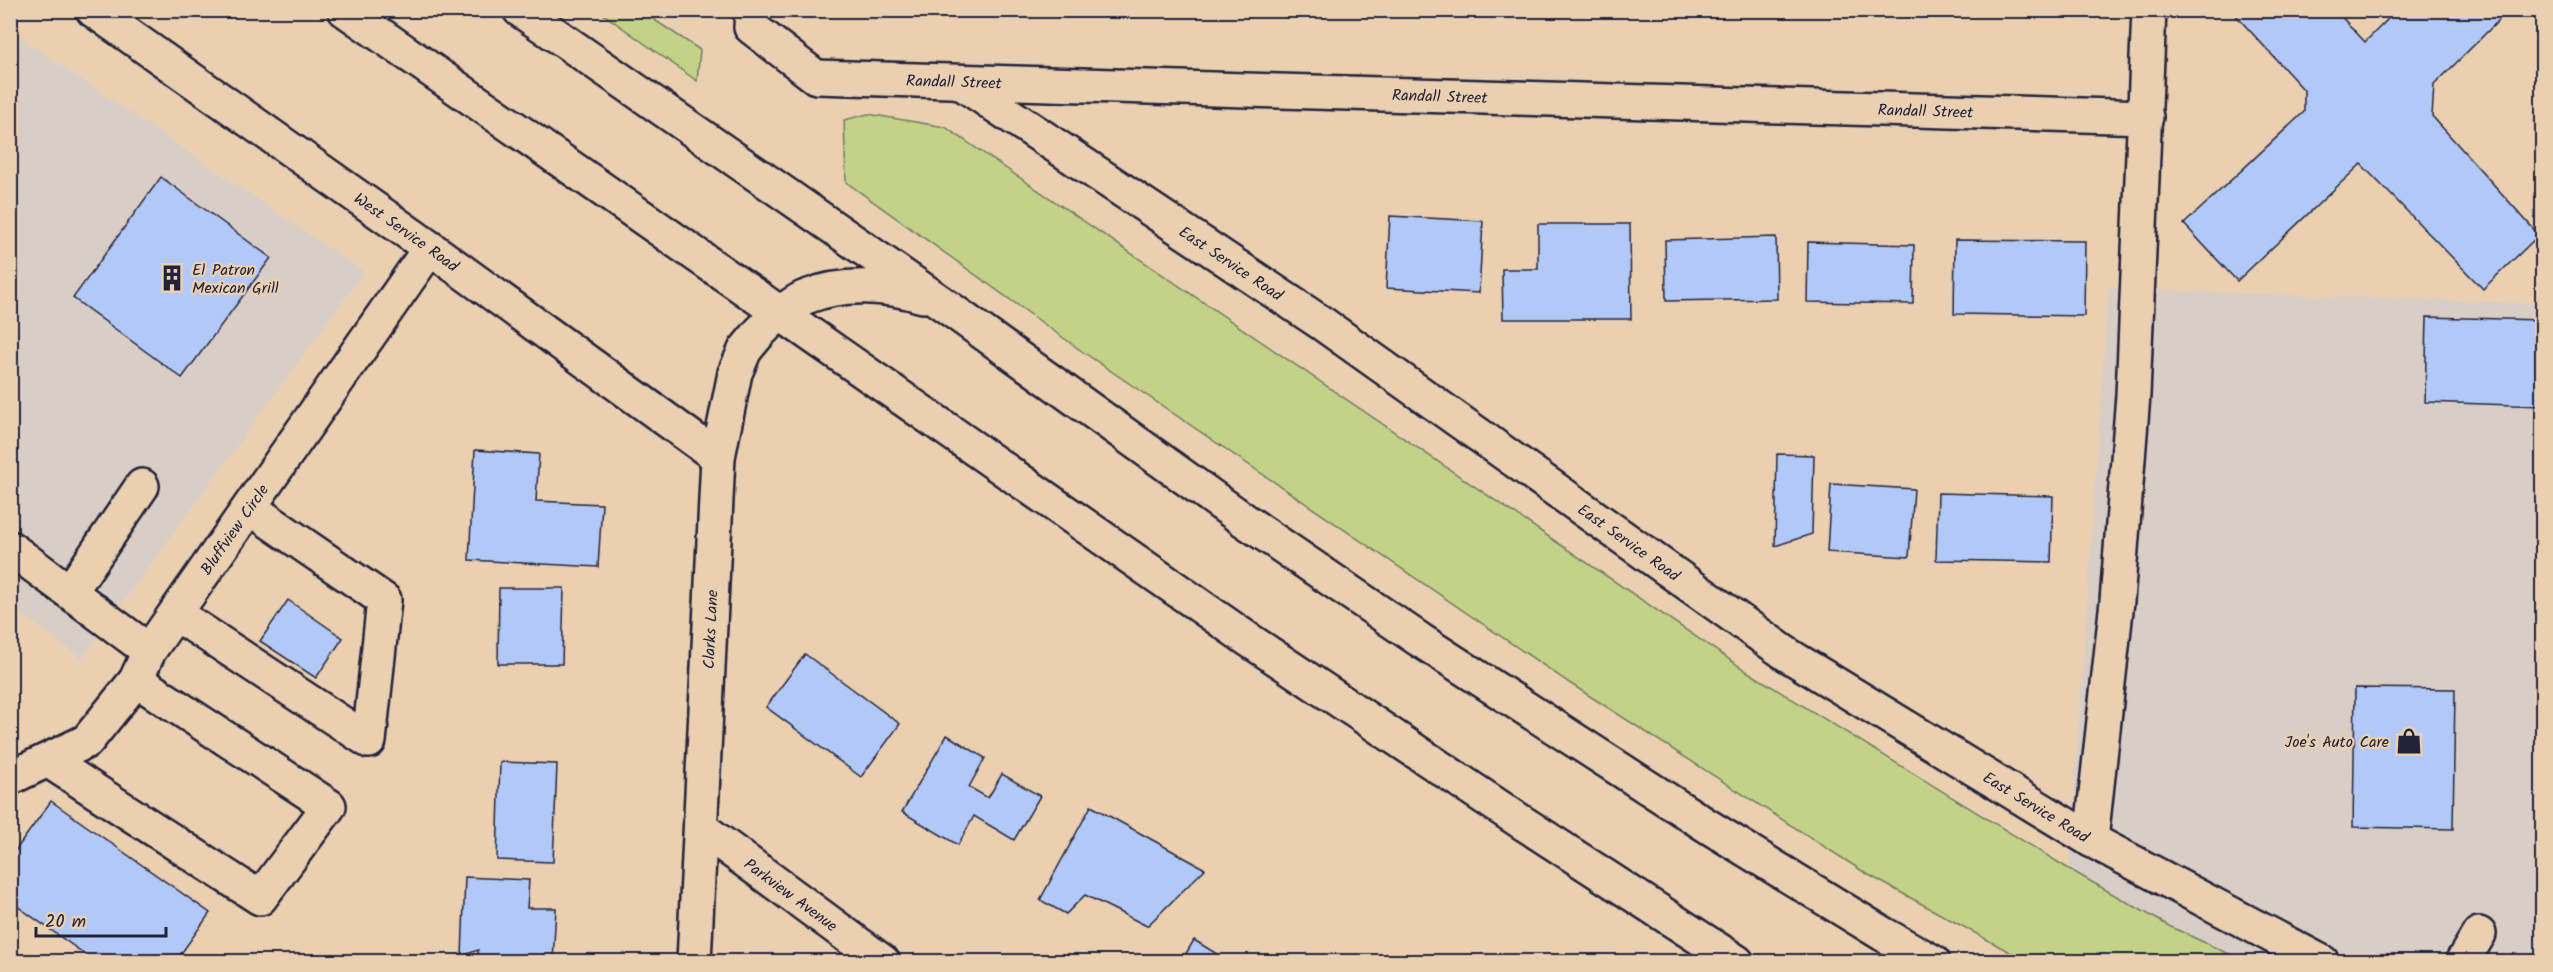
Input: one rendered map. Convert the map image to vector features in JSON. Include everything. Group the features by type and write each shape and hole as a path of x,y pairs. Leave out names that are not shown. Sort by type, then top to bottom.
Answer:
{"main road":[{"name":"West Service Road","path":"93,10 430,248 717,457"},
{"path":"345,10 778,314 1249,640 1520,821 1737,962"},
{"path":"520,10 939,301 1244,520 1420,640 1706,825 1883,934 1933,962"},
{"path":"2091,840 2117,602 2133,395 2149,10"},
{"name":"Randall Street","path":"751,19 816,77 2146,117"},
{"name":"East Service Road","path":"960,82 1323,324 1788,655 2091,840 2322,962"},
{"name":"Bluffview Circle","path":"10,778 87,741 143,666 176,614 430,248"},
{"name":"Clarks Lane","path":"694,962 717,457 735,374 745,350 760,332 778,314 806,297 865,287 901,290 939,301"},
{"path":"70,592 142,486"},
{"path":"176,614 369,741 384,600 250,508"},
{"path":"10,548 70,592 143,666 329,806 260,898 49,761"},
{"name":"Parkview Avenue","path":"701,828 883,962"},
{"path":"2462,962 2479,934"}],"shaded area":[{"path":"11,31 364,272 82,659 11,606"},
{"path":"2108,288 2542,304 2542,961 2244,961 2169,926 2069,869"}],"green space":[{"path":"599,11 641,11 700,50 697,81"},
{"path":"868,114 945,127 1748,672 2069,869 2169,926 2244,961 2026,961 1867,874 1571,684 1083,352 846,182 844,120"}],"building":[{"path":"2231,10 2335,10 2365,42 2397,10 2509,10 2434,85 2432,116 2539,235 2483,289 2361,164 2237,281 2184,224 2304,112 2304,90"},
{"name":"El Patron Mexican Grill","path":"161,177 271,258 182,378 73,298"},
{"path":"1390,216 1483,221 1479,293 1386,288"},
{"path":"1538,224 1630,224 1631,319 1503,319 1502,269 1538,269"},
{"path":"1776,237 1777,299 1666,301 1665,240"},
{"path":"1955,240 2085,241 2084,316 1954,314"},
{"path":"1808,242 1914,245 1913,304 1807,302"},
{"path":"2427,317 2542,320 2542,406 2425,402"},
{"path":"475,450 539,454 536,501 602,504 598,567 469,560"},
{"path":"1777,454 1814,455 1812,534 1775,546"},
{"path":"1831,484 1914,489 1909,557 1827,552"},
{"path":"1938,493 2053,496 2051,562 1936,560"},
{"path":"499,588 564,588 562,664 498,664"},
{"path":"288,600 343,638 316,678 260,641"},
{"path":"805,654 900,724 861,777 766,707"},
{"path":"2355,688 2455,689 2453,829 2353,827"},
{"path":"947,735 985,758 969,787 988,798 1002,774 1040,796 1014,840 974,816 958,845 902,812"},
{"path":"500,762 557,764 553,862 497,860"},
{"path":"51,801 210,913 175,962 96,962 10,901 10,858"},
{"path":"1091,806 1205,869 1147,926 1085,895 1066,914 1040,900"},
{"path":"465,877 529,880 527,908 556,908 553,962 478,962 478,950 462,956"},
{"path":"1194,940 1230,962 1181,962"}],"place":[{"name":"El Patron Mexican Grill","path":"172,278"},
{"name":"Joe's Auto Care","path":"2409,741"}]}
